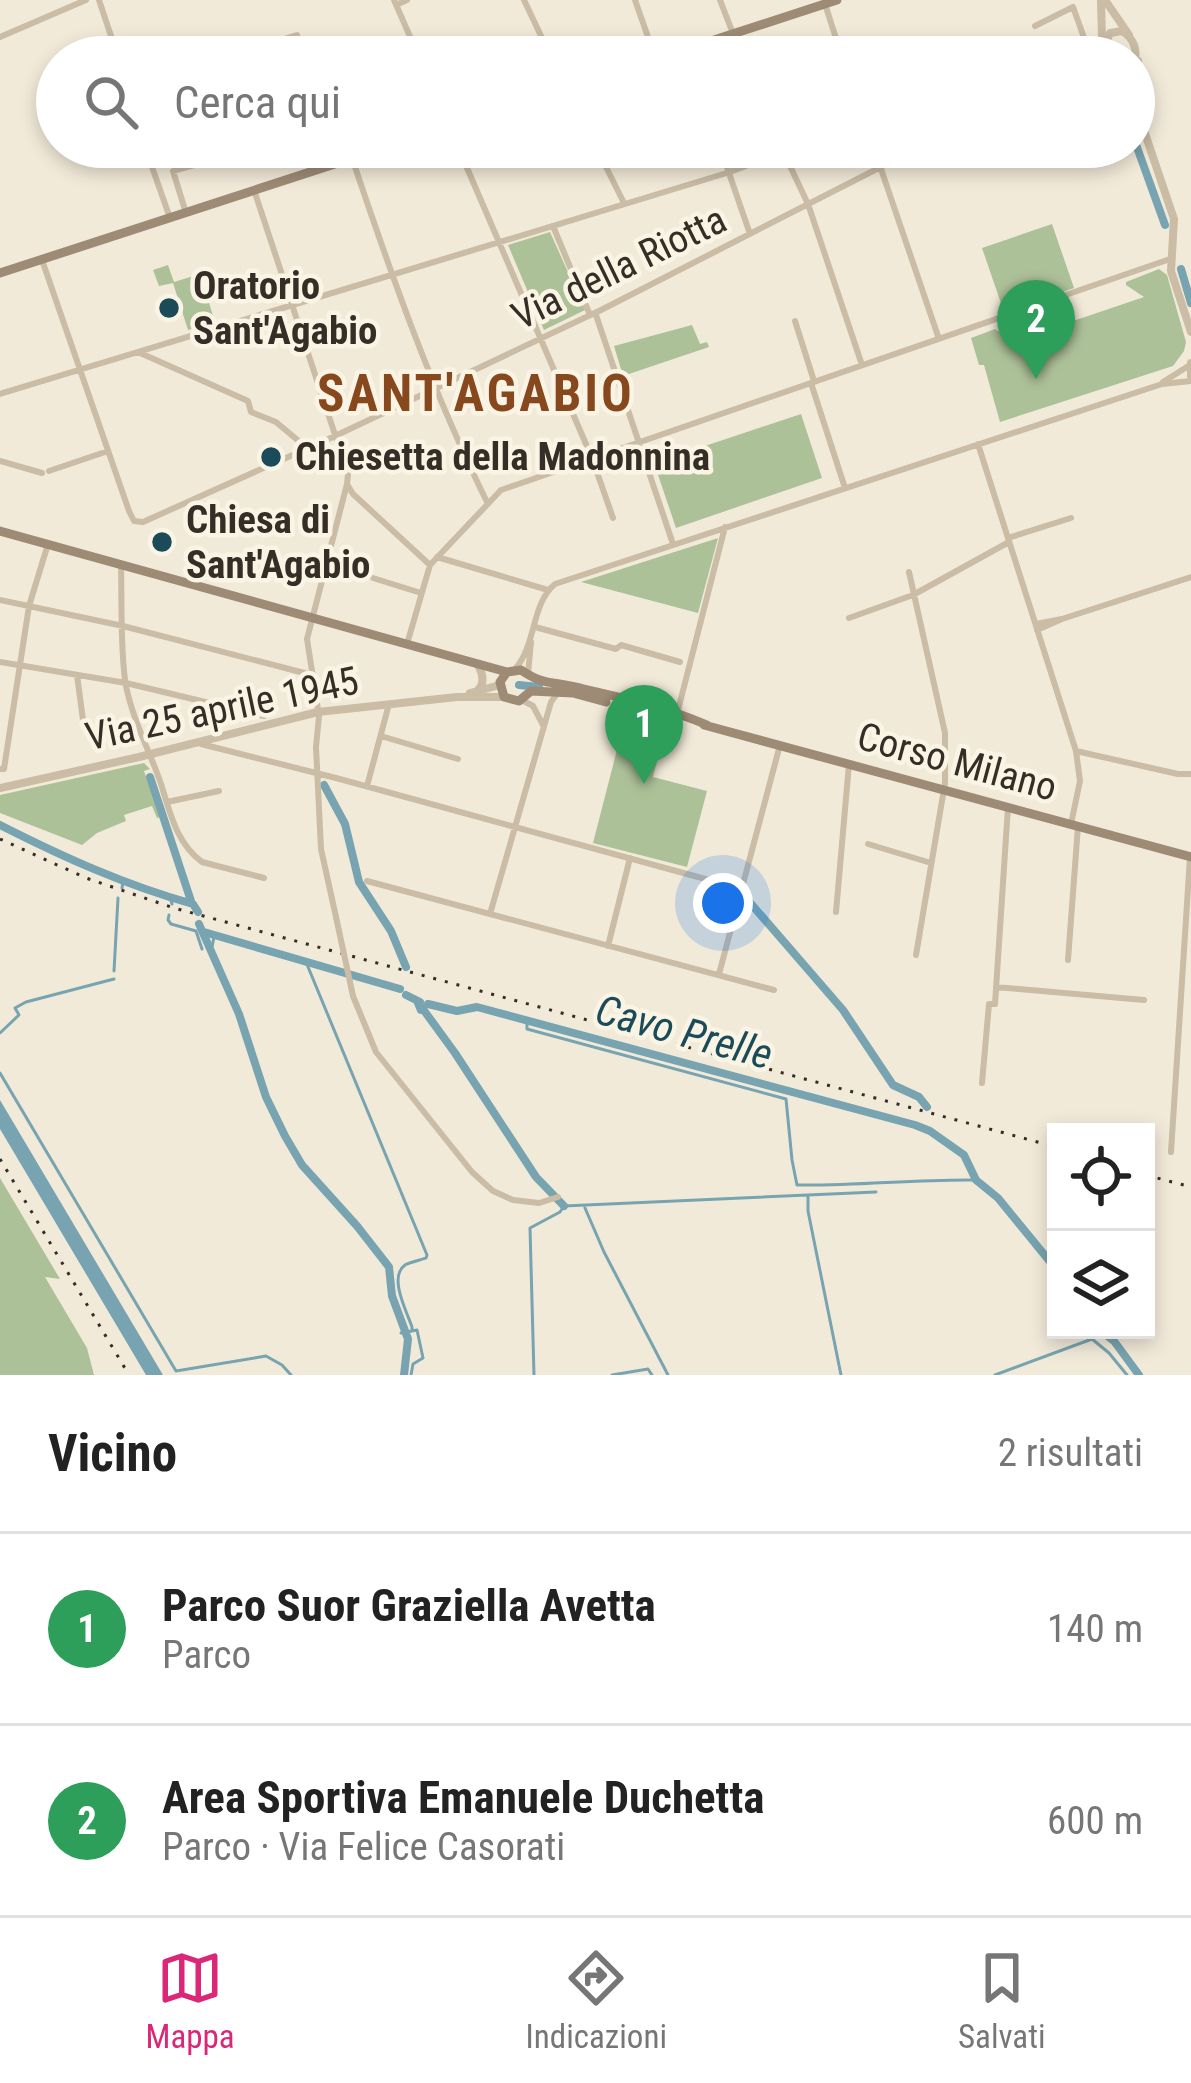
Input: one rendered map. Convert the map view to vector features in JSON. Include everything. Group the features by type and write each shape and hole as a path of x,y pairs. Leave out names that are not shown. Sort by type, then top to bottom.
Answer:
{"main road":[{"path":"727,36 837,0"},
{"path":"0,273 322,168"},
{"path":"0,530 495,667 501,684"},
{"path":"464,658 497,676 514,701 546,687"},
{"path":"501,684 530,692"},
{"name":"Corso Milano","path":"546,687 573,686 707,725"},
{"name":"Corso Milano","path":"546,687 707,725 1190,857"},
{"path":"573,693 677,714"}],"street":[{"path":"0,37 86,0"},
{"path":"99,0 111,36"},
{"path":"407,0 395,2 410,36"},
{"path":"524,0 541,36"},
{"path":"635,0 650,36"},
{"path":"720,0 732,34"},
{"path":"1103,0 1130,36"},
{"path":"1103,0 1104,36"},
{"path":"825,4 835,36"},
{"path":"1035,26 1072,7 1083,36"},
{"path":"1107,36 1122,31 1130,36"},
{"path":"1155,162 1174,219 1170,259 1191,332"},
{"path":"153,168 170,218"},
{"path":"184,168 173,171 186,213"},
{"path":"355,168 434,388 488,504"},
{"path":"467,168 542,337 613,518"},
{"path":"607,168 625,204"},
{"path":"728,168 750,234"},
{"path":"0,394 740,168"},
{"path":"791,168 862,365"},
{"name":"Via della Riotta","path":"108,451 129,511 134,521 142,522 592,314 876,168"},
{"path":"881,168 939,339"},
{"path":"254,190 348,474 307,639 318,712 321,849 353,996 376,1052 472,1172 493,1191 513,1200 539,1204 557,1198"},
{"path":"553,226 592,314 673,544"},
{"path":"406,644 429,566 501,490 1170,259"},
{"path":"0,461 45,472 108,451 42,260"},
{"path":"795,321 845,488"},
{"path":"139,352 248,401 251,412 276,422 307,448"},
{"path":"544,726 530,692 531,642 542,595 548,590 673,544 1162,384 1191,379 1191,364"},
{"path":"1162,384 1191,364"},
{"path":"978,444 1076,751 1081,781 1074,825 1068,960"},
{"path":"347,484 429,566"},
{"path":"849,618 913,595 1009,540 1071,518"},
{"path":"677,714 725,527"},
{"path":"0,769 4,769 29,605 48,544"},
{"path":"437,557 548,590"},
{"path":"121,565 126,683 143,756 152,761 167,802 170,829 202,862 264,878"},
{"path":"909,572 945,733 943,790 916,955"},
{"path":"1036,627 1191,577"},
{"path":"373,578 421,592"},
{"path":"0,600 312,675"},
{"path":"535,627 680,662"},
{"path":"501,684 531,642"},
{"path":"0,662 126,683 264,716"},
{"path":"475,692 482,682 478,665"},
{"path":"77,675 83,720"},
{"name":"Via 25 aprile 1945","path":"0,788 318,712 457,697 501,684"},
{"name":"Via 25 aprile 1945","path":"457,697 501,684"},
{"path":"490,914 551,702 559,693"},
{"path":"368,786 389,704"},
{"path":"381,736 458,759"},
{"path":"197,742 742,889"},
{"path":"719,976 780,745"},
{"path":"1076,751 1191,773"},
{"path":"836,911 849,764"},
{"path":"167,802 219,791"},
{"path":"982,1083 989,1004 995,1004 1008,807"},
{"path":"868,844 931,863"},
{"path":"1171,1152 1190,857"},
{"path":"608,946 630,858"},
{"path":"367,881 774,990"},
{"path":"996,987 1144,1000"}],"green space":[{"path":"1052,224 1074,288 1004,312 982,248"},
{"path":"550,232 585,310 544,330 508,245"},
{"path":"168,265 174,282 200,274 215,322 188,330 173,283 159,286 153,270"},
{"path":"1159,269 1167,275 1186,342 1173,366 1000,422 971,338 995,329 1006,336 1055,314 1076,320 1144,297 1126,282"},
{"path":"692,325 700,344 707,342 709,347 623,376 614,346"},
{"path":"801,414 822,478 676,528 654,463"},
{"path":"718,538 698,613 581,582"},
{"path":"627,711 667,721 653,777 707,791 687,867 593,843"},
{"path":"144,763 150,769 144,771 160,817 152,806 124,815 126,821 82,845 0,813 0,795"},
{"path":"0,1178 60,1279 45,1277 87,1348 94,1375 0,1375"}],"water":[{"path":"0,1100 163,1375 146,1375 0,1129"}],"waterway":[{"path":"1144,168 1165,225"},
{"path":"1181,269 1191,303"},
{"path":"519,685 539,687"},
{"path":"150,777 191,901"},
{"path":"324,785 345,824 359,882 391,931 406,967"},
{"name":"Cavo Prelle","path":"0,825 95,869 193,904 198,912"},
{"name":"Cavo Prelle","path":"122,888 123,882"},
{"name":"Cavo Prelle","path":"170,897 172,904"},
{"path":"114,971 118,898"},
{"path":"746,898 843,1010 893,1085 919,1097 927,1107"},
{"path":"169,915 171,924 196,931 202,949"},
{"path":"199,924 285,1136 302,1165 389,1267 392,1296 408,1339 404,1375"},
{"name":"Cavo Prelle","path":"204,932 400,989"},
{"path":"211,952 214,937"},
{"path":"306,962 427,1255 400,1270 400,1295 412,1327 401,1333"},
{"path":"0,1033 19,1015 15,1008 26,1002 114,979"},
{"name":"Cavo Prelle","path":"406,995 420,1002"},
{"path":"414,1000 424,1013"},
{"name":"Cavo Prelle","path":"428,1004 457,1011 477,1007 930,1131 964,1155 976,1180 998,1198 1047,1258"},
{"path":"420,1005 536,1177 564,1206"},
{"path":"527,1021 527,1029 786,1099 797,1185 976,1180"},
{"path":"0,1073 176,1371 266,1356 291,1375"},
{"path":"534,1375 530,1228 564,1206 876,1192"},
{"path":"808,1195 841,1375"},
{"path":"585,1208 668,1375"},
{"path":"411,1375 413,1364 423,1358 417,1330 412,1331"},
{"path":"995,1375 1092,1339 1127,1375"},
{"path":"1111,1339 1139,1375"},
{"path":"612,1375 648,1369 652,1375"}],"railway":[{"path":"0,839 86,878 174,908 1047,1145"},
{"path":"0,1159 129,1375"},
{"path":"1155,1177 1191,1187"}],"place":[{"name":"Oratorio Sant'Agabio","path":"169,308"},
{"name":"Area Sportiva Emanuele Duchetta","path":"1036,379"},
{"name":"Chiesetta della Madonnina","path":"271,457"},
{"name":"Chiesa di Sant'Agabio","path":"162,542"},
{"name":"Parco Suor Graziella Avetta","path":"644,784"}],"district":[{"name":"SANT'AGABIO","path":"476,393"}]}
